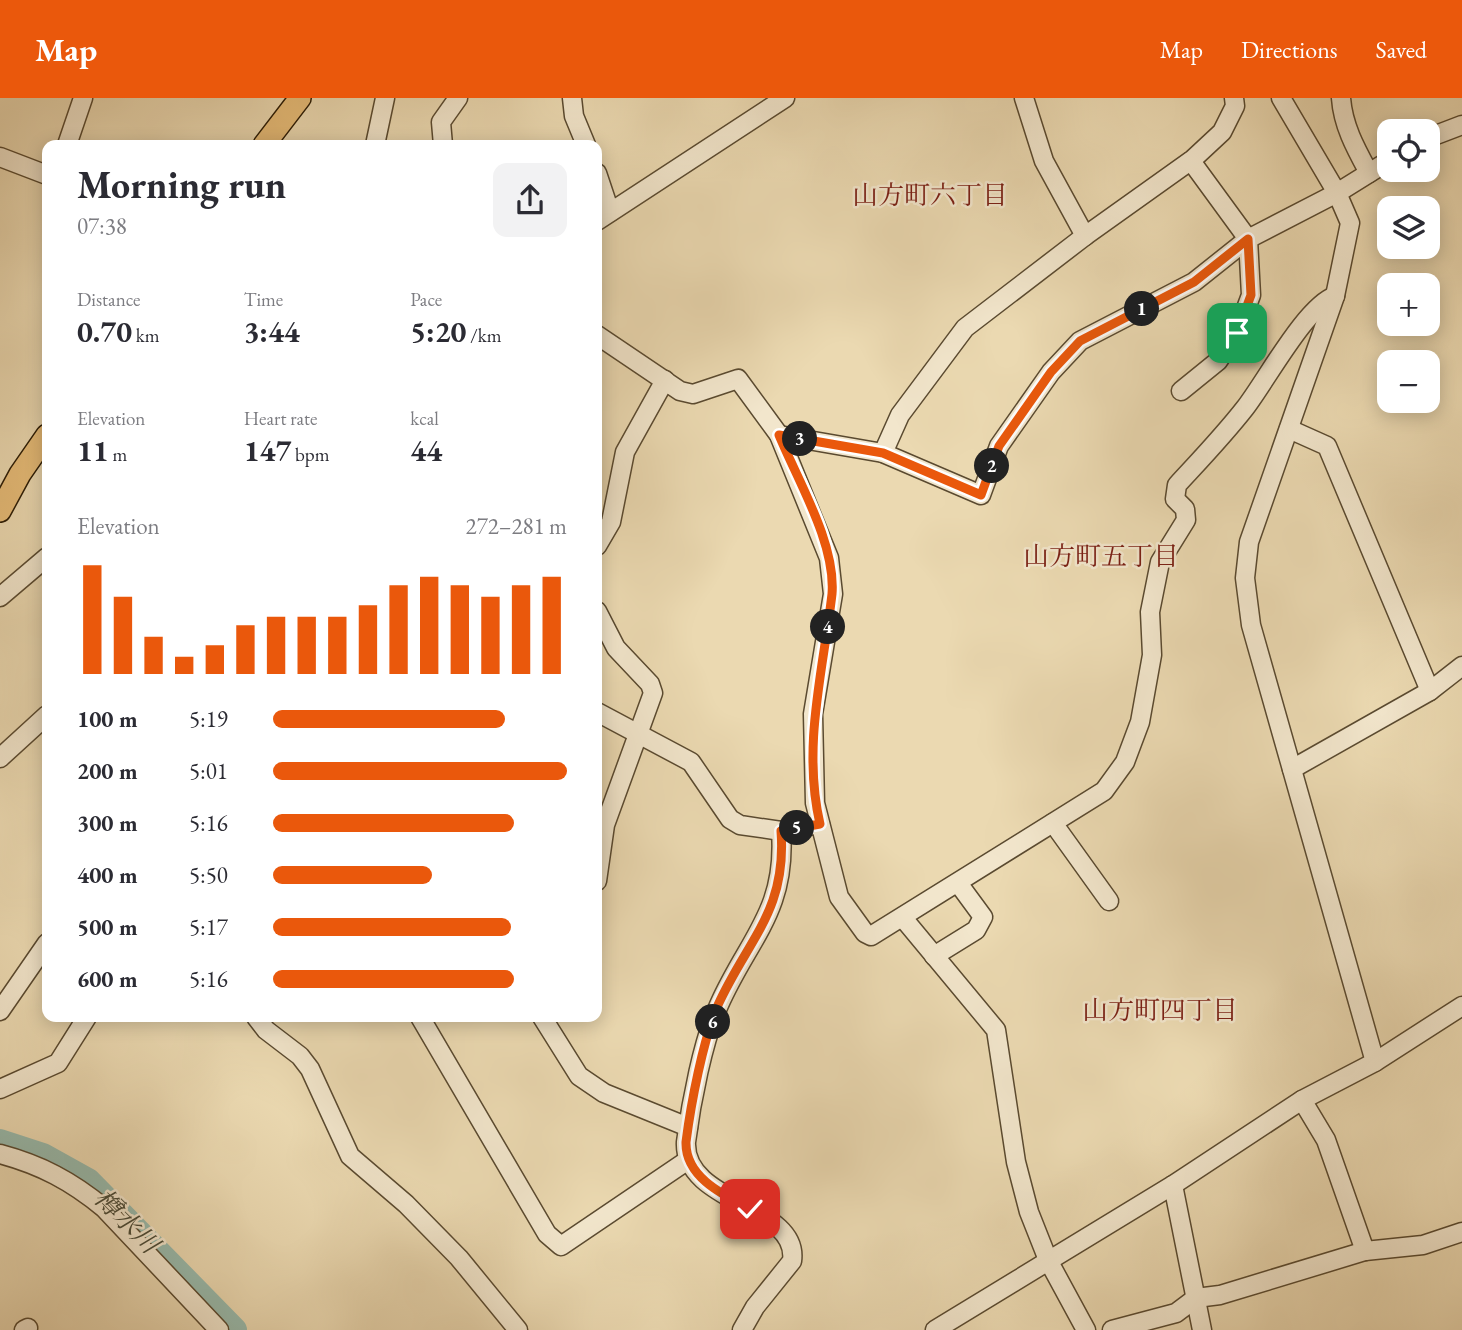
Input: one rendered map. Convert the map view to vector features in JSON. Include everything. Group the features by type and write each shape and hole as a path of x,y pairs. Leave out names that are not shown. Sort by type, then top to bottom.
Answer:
{"main road":[{"path":"268,140 300,98"},
{"path":"0,511 20,474 42,442"}],"street":[{"path":"69,140 83,98"},
{"path":"376,140 385,98"},
{"path":"443,140 441,122 458,98"},
{"path":"572,98 573,116 584,140"},
{"path":"603,217 785,98"},
{"path":"1024,98 1044,162 1085,236"},
{"path":"883,453 900,415 965,328 1085,236 1191,161 1222,132 1235,106 1234,98"},
{"path":"1280,98 1337,193 1350,223 1335,296 1249,542 1245,578 1251,625 1375,1062"},
{"path":"1340,98 1352,141 1369,173"},
{"path":"1440,133 1462,125"},
{"path":"0,157 42,173"},
{"path":"1181,391 1218,361 1237,333 1251,295 1248,239 1191,161"},
{"path":"779,435 883,453 981,495 999,446 1051,372 1080,341 1194,282 1248,239 1337,193 1377,168"},
{"path":"602,338 680,391 692,394 738,379 779,435 825,545 832,572 832,594 813,725 814,793 839,897 865,933 871,936 1104,791 1125,762 1146,694 1153,632 1150,612 1160,562 1186,520 1185,509 1175,499 1177,485 1244,410 1280,355 1324,300 1335,296"},
{"path":"602,537 611,522 625,452 665,380"},
{"path":"1289,429 1327,446 1430,691"},
{"path":"0,597 42,561"},
{"path":"602,621 616,648 650,684 653,693 640,735 605,825 602,846"},
{"path":"1292,769 1430,691 1462,666"},
{"path":"602,715 691,762 730,819 740,825 781,831 820,824"},
{"path":"0,758 42,720"},
{"path":"1053,823 1109,901"},
{"path":"742,1330 755,1307 792,1261 791,1247 777,1226 712,1187 699,1175 688,1160 688,1127 716,1011 756,941 777,891 783,861 781,831"},
{"path":"934,956 976,930 983,917 958,883"},
{"path":"903,918 996,1030 1016,1162 1029,1212 1048,1260 1086,1330"},
{"path":"0,1010 42,950"},
{"path":"935,1330 1173,1185 1303,1100 1375,1062 1462,1006"},
{"path":"0,1089 58,1063 84,1022"},
{"path":"260,1022 266,1030 300,1056 310,1069 354,1161 406,1204 459,1258 518,1330"},
{"path":"423,1022 547,1234 561,1246 688,1160"},
{"path":"545,1022 579,1076 604,1093 688,1127"},
{"path":"1303,1100 1326,1140 1365,1251"},
{"path":"0,1154 61,1176 83,1191 122,1227 219,1330"},
{"path":"1173,1185 1202,1330"},
{"path":"1112,1330 1175,1314 1196,1298 1220,1294 1365,1251 1423,1245 1462,1232"}],"waterway":[{"name":"樽水川","path":"0,1142 43,1156 88,1181 234,1330"}],"district":[{"name":"山方町六丁目","path":"930,195"},
{"name":"山方町五丁目","path":"1101,556"},
{"name":"山方町四丁目","path":"1160,1010"}],"route":[{"path":"750,1209 712,1187 699,1175 688,1160 685,1147 716,1011 756,941 777,891 783,861 781,831 820,824 815,803 813,715 832,594 832,572 825,545 779,435 883,453 981,495 999,446 1051,372 1080,341 1106,325 1194,282 1248,239 1251,295 1237,333"}]}
